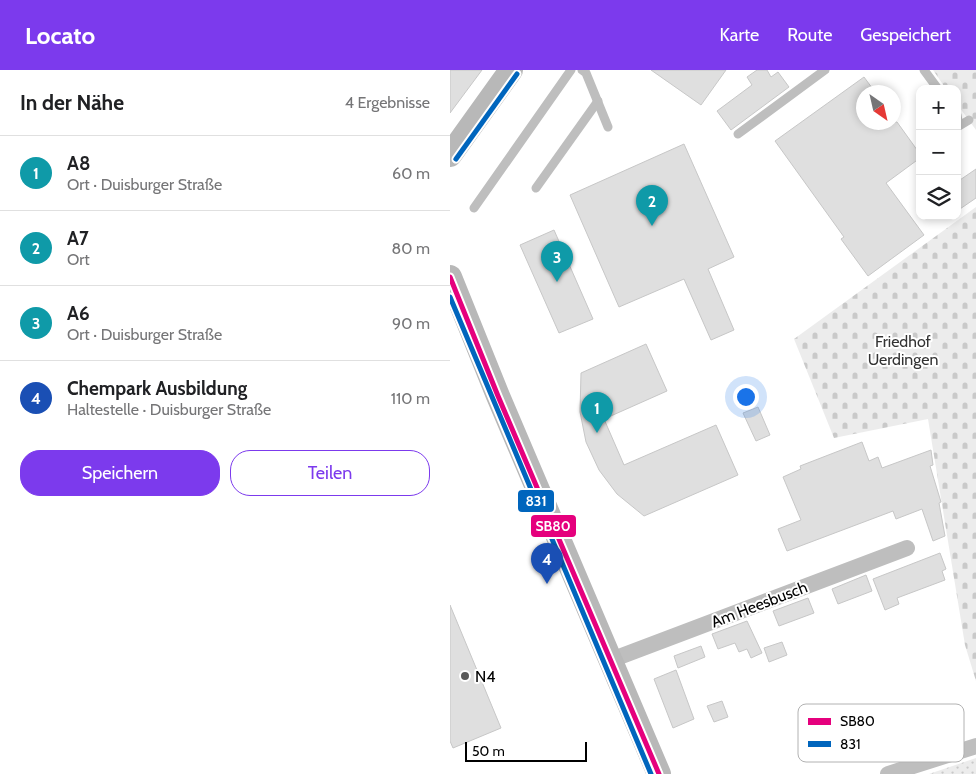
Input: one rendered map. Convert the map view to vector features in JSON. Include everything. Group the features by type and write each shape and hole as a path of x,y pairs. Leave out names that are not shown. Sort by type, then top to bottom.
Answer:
{"main road":[{"path":"450,155 511,70"},
{"path":"450,277 659,774"}],"street":[{"name":"Am Heesbusch","path":"611,660 907,548"},
{"path":"964,750 976,746"},
{"path":"888,774 926,762"}],"lane":[{"path":"474,208 571,70"},
{"path":"582,70 586,73 608,127"},
{"path":"738,134 825,70"},
{"path":"924,70 935,85"},
{"path":"536,188 598,101"},
{"path":"961,125 969,120"}],"green space":[{"path":"933,70 976,70 976,130 961,109 961,85 943,85"},
{"name":"Friedhof Uerdingen","path":"976,207 976,681 965,645 928,419 834,438 794,339 958,220 961,220 961,218"},
{"path":"976,758 976,774 929,774"}],"building":[{"path":"450,70 482,70 450,113"},
{"path":"651,70 726,70 701,105"},
{"path":"757,70 767,70 771,77 778,72 789,87 731,130 717,111 752,85 747,77"},
{"path":"864,77 870,85 856,85 856,130 901,130 901,128 916,148 916,161 886,183 924,235 868,276 841,239 844,237 775,141"},
{"path":"684,144 734,257 708,269 734,330 711,340 684,279 619,307 570,195"},
{"path":"976,169 976,198 961,208 961,179"},
{"path":"554,230 593,319 559,333 520,245"},
{"path":"646,344 667,391 604,419 624,465 716,425 738,475 644,516 617,494 599,470 586,442 580,412 581,373"},
{"path":"758,407 770,435 756,441 743,413"},
{"path":"862,442 869,461 878,457 882,468 931,450 933,465 930,466 941,502 939,503 945,536 933,541 922,509 896,519 893,511 787,551 778,529 801,520 783,477 801,469 800,466"},
{"path":"940,553 946,569 942,571 945,580 897,598 899,604 885,610 873,579"},
{"path":"866,575 872,591 838,604 832,589"},
{"path":"808,598 814,613 779,626 773,611"},
{"name":"N4","path":"450,605 501,728 453,748 450,741"},
{"path":"747,621 762,653 751,658 747,649 739,652 735,643 718,649 712,634"},
{"path":"782,642 787,655 769,662 764,648"},
{"path":"701,646 705,657 678,668 674,656"},
{"path":"676,670 694,719 673,728 654,679"},
{"path":"722,701 728,717 714,722 707,706"}],"transit line":[{"name":"831","path":"456,159 517,74"},
{"name":"SB80","path":"450,277 498,396 659,774"},
{"name":"831","path":"450,297 651,774"}],"place":[{"name":"A7","path":"652,226"},
{"name":"A6","path":"557,282"},
{"name":"A8","path":"597,433"},
{"name":"Chempark Ausbildung","path":"547,584"},
{"name":"N4","path":"465,676"}]}
